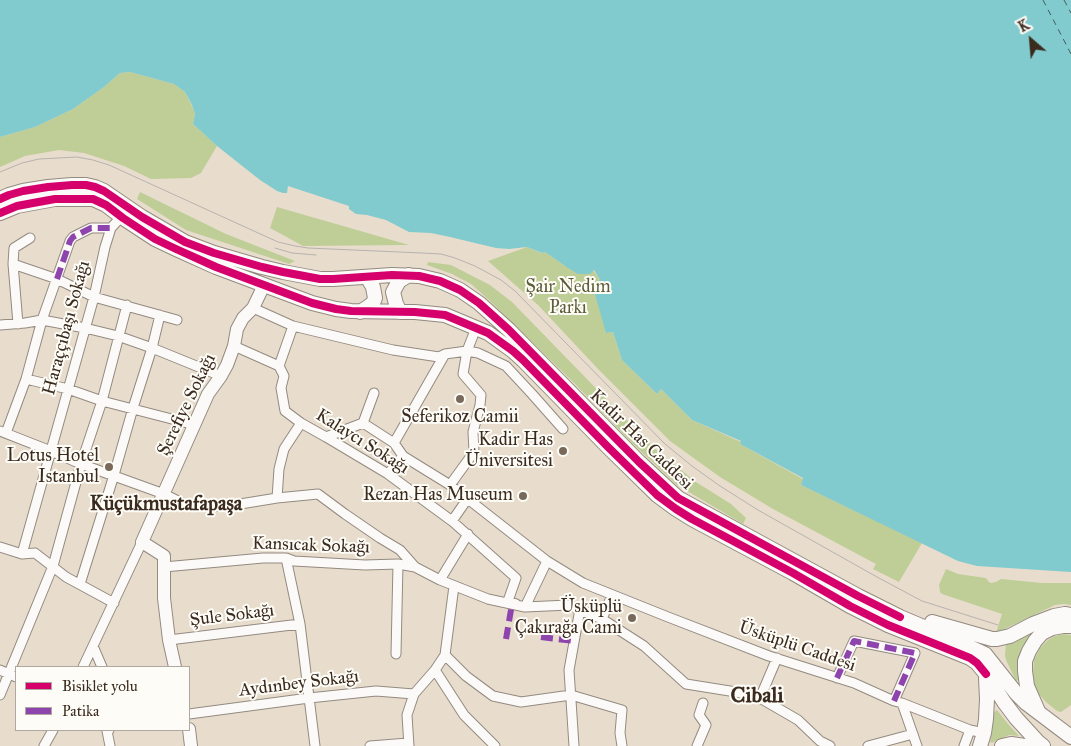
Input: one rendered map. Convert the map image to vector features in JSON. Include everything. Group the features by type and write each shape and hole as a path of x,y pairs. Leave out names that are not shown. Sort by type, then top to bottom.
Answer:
{"main road":[{"name":"Kadir Has Caddesi","path":"0,199 23,191 48,187 86,185 104,191 142,217 178,238 214,253 262,267 306,276 333,279 408,275 428,277 460,290 479,303 509,330 655,478 678,498 858,596 900,617 984,654 1016,693 1071,737"},
{"name":"Kadir Has Caddesi","path":"0,213 33,202 93,199 106,205 121,217 169,246 216,267 312,303 336,310 415,312 446,315 488,333 523,360 614,453 657,494 676,509 850,606 888,625 970,658 986,674 1008,708 1038,742 1044,746"},
{"path":"400,312 393,292 399,281 408,275"},
{"path":"360,312 368,308 375,298 373,287 367,277"},
{"path":"900,617 998,639 1010,636 1054,616 1071,615"},
{"path":"1040,714 1027,686 1025,661 1032,646 1042,634 1052,628 1071,626"},
{"path":"982,740 988,702 986,674"},
{"path":"1002,746 1010,744 1025,746"}],"street":[{"name":"Haraççıbaşı Sokağı","path":"22,554 94,297 105,247 111,228 121,217"},
{"path":"111,228 91,228 73,237 70,241 42,320 26,379 3,432 81,464 164,494 188,506 228,506 276,498 318,494 400,550 415,567"},
{"path":"18,324 13,264 14,248 30,238"},
{"path":"13,264 57,279 94,297 177,320"},
{"name":"Şerefiye Sokağı","path":"142,542 208,394 221,376 234,346 237,329 253,308 264,285"},
{"path":"16,666 53,566 81,464 102,401 127,305"},
{"path":"253,308 293,326 393,350 438,357 445,354 467,351 478,353 506,366 563,429"},
{"path":"80,584 152,348 160,315"},
{"path":"0,325 42,320 85,328 118,336 221,376"},
{"path":"234,346 279,366 293,326"},
{"path":"450,485 474,452 473,432 481,396 463,374 467,351 476,328"},
{"path":"394,443 445,354"},
{"name":"Kalaycı Sokağı","path":"279,366 284,376 281,388 285,411 301,423 388,474 468,534 516,578 508,601 525,607"},
{"path":"26,379 68,389 102,401 195,424"},
{"path":"326,437 363,423 374,393"},
{"path":"276,498 279,469 284,449 301,423"},
{"path":"363,423 394,443 403,456 388,474"},
{"name":"Üsküplü Caddesi","path":"403,456 450,485 547,561 584,583 776,658 854,683 970,730 982,740"},
{"path":"452,521 468,498"},
{"path":"440,580 468,534"},
{"path":"84,666 142,542 164,556 164,598 169,640 176,666"},
{"path":"0,547 22,554 36,553 66,577 114,603"},
{"name":"Kansıcak Sokağı","path":"164,567 263,558 286,558 365,565 398,564"},
{"path":"286,558 300,624 315,746"},
{"path":"525,607 547,561"},
{"path":"396,654 398,564 415,567 440,580 488,599 525,607 569,605 580,609 602,619 644,646 686,684 760,698 798,720 820,741 830,746"},
{"path":"370,746 408,744 407,715 414,694 435,670 445,655 454,586"},
{"path":"602,619 612,595"},
{"path":"574,746 569,670 580,609"},
{"name":"Şule Sokağı","path":"169,640 300,624"},
{"path":"837,678 854,640 915,653 898,702 917,746"},
{"path":"93,646 102,666"},
{"path":"445,655 466,676 493,696 520,702 571,695 622,710 620,733 622,746"},
{"path":"760,698 776,658"},
{"path":"0,670 13,675 0,695"},
{"path":"435,670 464,715 495,746"},
{"name":"Aydınbey Sokağı","path":"190,714 376,691 414,694"},
{"path":"697,746 706,725 699,715 703,703"},
{"path":"964,746 970,730"},
{"path":"44,746 52,731"},
{"path":"108,731 110,746"},
{"path":"189,731 191,746"},
{"path":"868,746 913,734"}],"green space":[{"path":"130,72 174,84 185,92 195,114 193,124 217,146 201,173 191,178 151,179 124,166 84,153 59,150 25,156 0,167 0,137 35,127 73,109 120,73"},
{"path":"140,192 226,234 295,261 289,264 186,230 137,199"},
{"path":"277,207 409,245 303,246 270,228"},
{"name":"Şair Nedim Parkı","path":"527,247 541,253 545,252 565,266 593,270 600,280 606,333 613,332 622,360 657,394 661,389 692,420 741,442 740,444 803,479 801,485 922,543 899,582 873,569 876,564 773,509 720,477 670,441 598,369 538,305 488,261"},
{"path":"428,262 451,265 490,285 512,302 654,448 696,482 731,504 746,518 743,524 677,485 632,443 489,300 471,284 452,274 427,265"},
{"path":"946,569 958,574 986,578 991,583 1001,579 1042,583 1071,583 1071,605 1055,605 996,633 1002,614 940,592 939,585"},
{"path":"1036,629 1022,647 1017,669 1019,680 1016,681 1006,660 1006,643"},
{"path":"1063,634 1071,635 1071,705 1061,712 1046,702 1038,693 1033,680 1033,672 1034,660 1040,648 1048,640"},
{"path":"997,710 1019,736 1009,735 992,743 990,742 994,712"}],"water":[{"path":"0,0 1071,0 1071,572 977,566 958,561 801,485 803,478 740,444 741,441 692,420 661,389 657,394 622,360 613,332 606,333 593,287 600,280 594,270 590,274 578,274 545,252 542,253 527,247 496,248 431,233 409,232 386,220 356,214 349,209 349,206 288,186 287,193 277,191 217,146 193,124 195,114 192,105 185,92 174,84 130,72 120,73 73,109 35,127 0,137"}],"ferry route":[{"path":"1043,0 1071,54"},
{"path":"1064,0 1071,13"}],"tram line":[{"path":"0,172 22,163 39,159 77,157 93,160 109,165 278,242 308,248 441,254 475,266 501,280 515,291 665,444 720,486 758,510 922,601 998,625"},
{"path":"275,248 292,253 316,255"}],"marked path":[{"path":"57,279 73,237 91,228 111,228"},
{"path":"506,639 512,604"},
{"path":"541,637 574,641"},
{"path":"837,678 854,641 915,653 894,701"}],"cycle path":[{"path":"0,199 23,191 48,187 86,185 104,191 142,217 185,242 214,253 262,267 320,279 392,275 419,276 440,281 460,290 479,303 509,330 639,462 678,498 900,617"},
{"path":"0,213 17,206 55,199 93,199 106,205 155,239 176,249 216,267 312,303 351,311 415,312 445,315 488,333 523,360 657,495 676,509 850,606 888,625 970,658 986,674"}],"place":[{"name":"Seferikoz Camii","path":"460,399"},
{"name":"Kadir Has Üniversitesi","path":"563,451"},
{"name":"Lotus Hotel Istanbul","path":"109,467"},
{"name":"Rezan Has Museum","path":"523,496"},
{"name":"Üsküplü Çakırağa Cami","path":"632,618"}],"district":[{"name":"Küçükmustafapaşa","path":"166,505"},
{"name":"Cibali","path":"757,697"}]}
